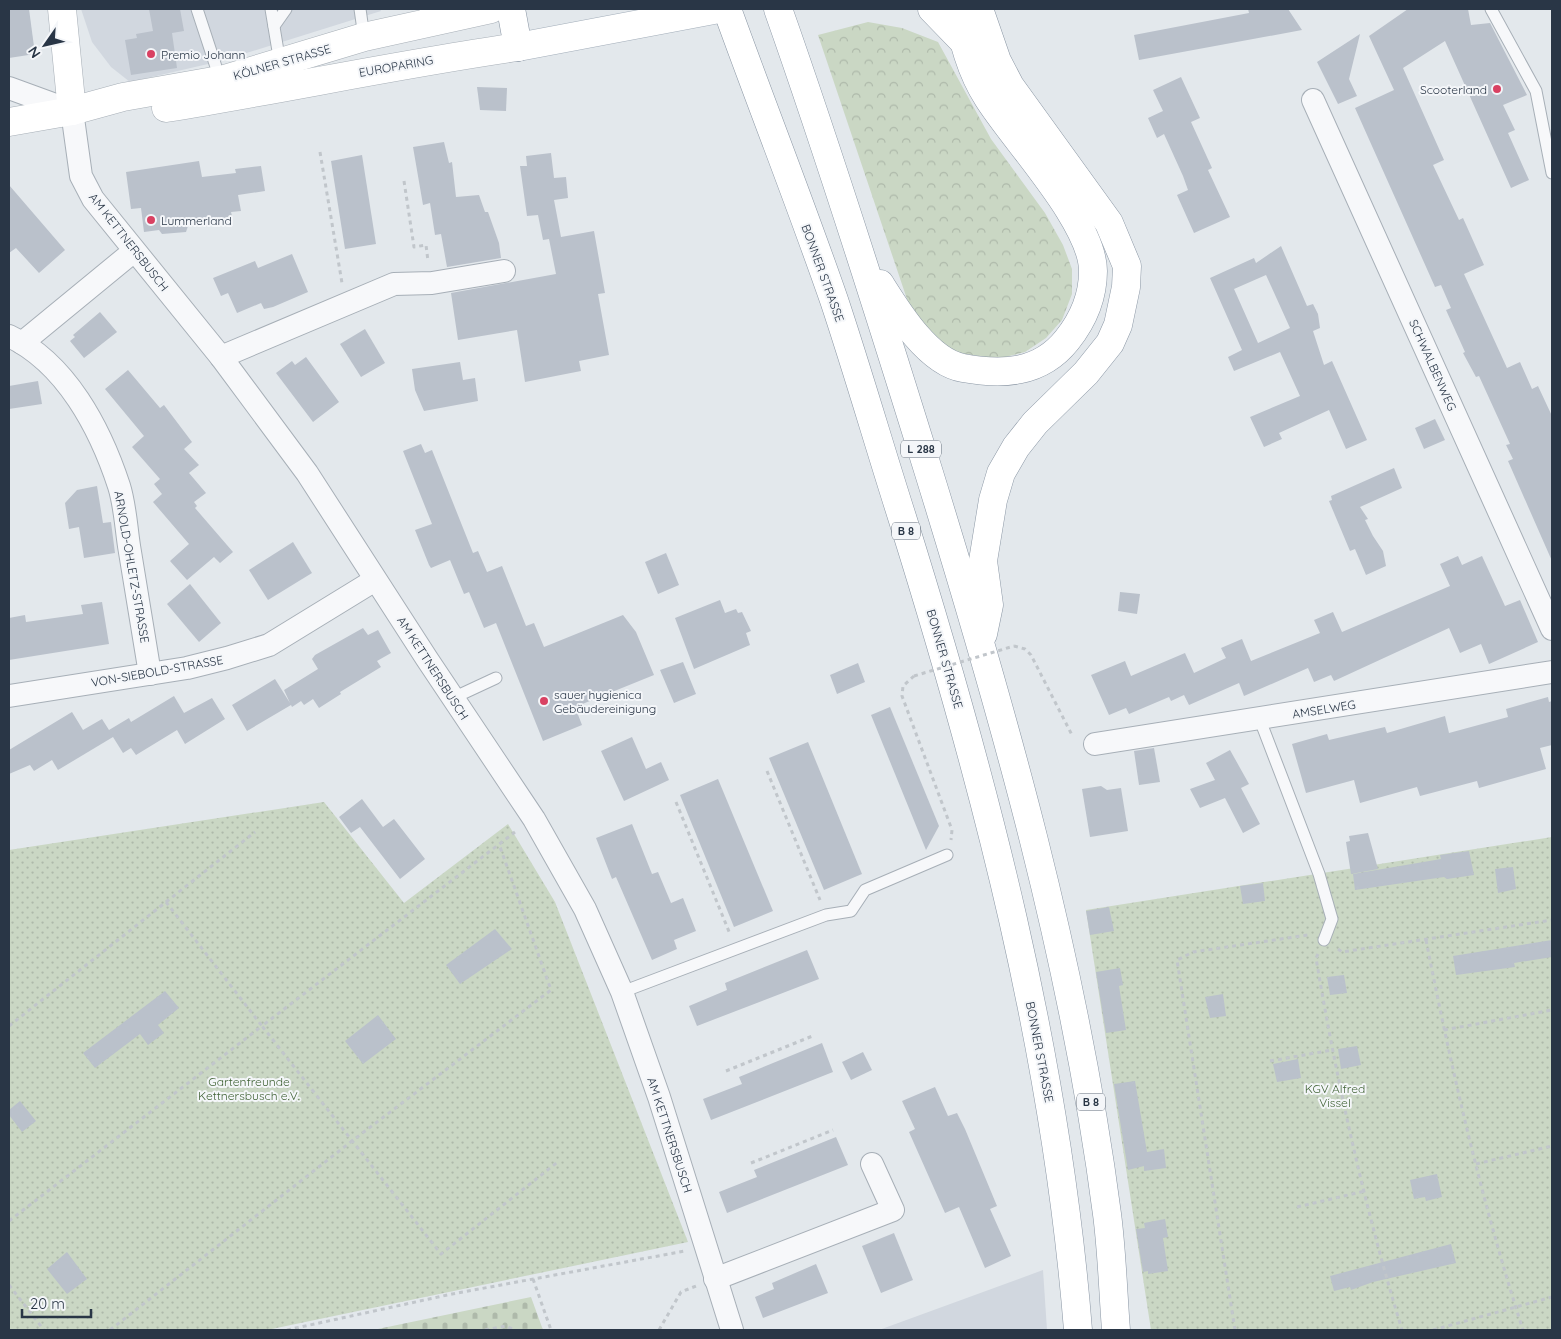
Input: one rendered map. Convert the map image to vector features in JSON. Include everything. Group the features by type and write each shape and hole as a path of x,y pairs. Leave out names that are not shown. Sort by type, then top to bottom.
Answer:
{"main road":[{"path":"62,9 72,111"},
{"name":"KÖLNER STRASSE","path":"9,122 72,111 123,97 220,79 280,64 434,15 491,9"},
{"path":"511,9 518,46"},
{"name":"EUROPARING","path":"72,111 125,115 276,90 348,74 518,46 719,9"},
{"name":"BONNER STRASSE","path":"727,9 834,302 938,634 971,750 1017,939 1052,1112 1064,1187 1078,1330"},
{"name":"L 288","path":"778,9 861,255 982,643"},
{"path":"932,9 977,39"},
{"path":"957,9 977,39"},
{"path":"861,255 905,323 932,352 960,368 996,373 1018,371 1043,361 1063,345 1078,326 1088,304 1093,270 1089,251 1078,223 988,98 974,73 977,39 982,22 979,9"},
{"name":"B 8","path":"994,9 977,39 997,61 1010,86 1109,224 1127,266 1124,307 1110,343 1086,373 1034,424 1016,446 1001,473 992,500 983,561 989,605 982,643 1043,876 1074,1013 1093,1113 1108,1218 1116,1330"}],"street":[{"path":"9,88 72,111"},
{"name":"SCHWALBENWEG","path":"1313,100 1552,629"},
{"name":"AM KETTNERSBUSCH","path":"72,111 78,165 86,188 134,251 221,357 307,473 375,580 534,820 585,909 622,992 659,1097 732,1330"},
{"name":"ARNOLD-OHLETZ-STRASSE","path":"134,251 15,340 47,362 67,384 102,440 119,488 150,674"},
{"path":"221,357 345,303 394,284 432,283 504,272"},
{"name":"VON-SIEBOLD-STRASSE","path":"9,696 150,674 228,658 269,645 375,580"},
{"name":"AMSELWEG","path":"1095,744 1260,720 1552,672"},
{"path":"716,1279 893,1210 872,1164"}],"lane":[{"path":"197,9 220,79"},
{"path":"271,9 280,64"},
{"path":"274,26 286,9"},
{"path":"360,9 364,37"},
{"path":"1491,9 1536,91 1552,173"},
{"path":"453,698 496,678"},
{"path":"1260,720 1319,874 1332,920 1324,940"},
{"path":"622,992 826,915 851,911 865,890 947,855"}],"path":[{"path":"320,152 345,303"},
{"path":"404,181 414,247 426,245 432,283"},
{"path":"947,855 952,830 902,696 903,686 914,676 1014,646 1025,649 1031,655 1074,738 1084,745 1095,744"},
{"path":"766,771 826,915"},
{"path":"676,802 736,948"},
{"path":"9,1222 499,844 534,820"},
{"path":"9,1026 255,832"},
{"path":"110,1330 352,1141 551,990 499,844"},
{"path":"166,902 441,1254 559,1161"},
{"path":"1236,1330 1177,960 1193,952 1305,935 1324,940 1342,952 1552,920"},
{"path":"1324,940 1316,958 1332,1050 1384,1272 1402,1330"},
{"path":"1426,940 1444,1030 1476,1164 1523,1330"},
{"path":"1444,1030 1552,1010"},
{"path":"726,1071 815,1035"},
{"path":"1270,1060 1332,1050"},
{"path":"751,1162 833,1130"},
{"path":"1476,1164 1552,1146"},
{"path":"1297,1207 1365,1191"},
{"path":"287,1330 533,1279 705,1248"},
{"path":"533,1279 551,1330"},
{"path":"658,1330 681,1292 716,1279"},
{"path":"9,1285 44,1330"},
{"path":"1433,1330 1552,1297"},
{"path":"486,1330 506,1326 514,1330"}],"shaded area":[{"path":"81,9 380,9 381,11 221,61 130,82 111,67 92,42"},
{"path":"1043,1270 1047,1330 879,1330"}],"green space":[{"path":"868,22 902,28 938,42 991,139 1045,213 1063,245 1072,269 1072,294 1062,320 1046,338 1025,352 998,359 953,352 913,317 818,35"},
{"name":"Gartenfreunde Kettnersbusch e.V.","path":"324,802 404,903 508,824 555,902 688,1242 267,1330 9,1330 9,850"},
{"name":"KGV Alfred Vissel","path":"1552,837 1552,1330 1151,1330 1086,910"},
{"path":"531,1297 543,1330 373,1330"}],"building":[{"path":"9,9 29,9 35,54 9,58"},
{"name":"Premio Johann","path":"149,9 180,9 184,31 172,33 177,68 131,75 125,40 137,38 136,34 153,31"},
{"path":"1248,9 1288,9 1302,30 1139,60 1134,35 1249,13"},
{"path":"1408,9 1468,9 1471,25 1490,23 1527,95 1503,105 1515,130 1508,133 1529,180 1511,188 1445,41 1403,68 1444,160 1433,165 1459,220 1463,218 1484,265 1464,274 1507,368 1520,362 1532,389 1538,386 1552,416 1552,561 1508,461 1513,459 1506,445 1510,444 1479,376 1476,377 1463,353 1465,352 1446,310 1451,308 1441,285 1435,287 1355,108 1394,90 1369,36"},
{"path":"1360,34 1349,79 1357,96 1338,104 1317,62"},
{"path":"1181,77 1200,118 1191,122 1212,168 1208,170 1230,217 1194,233 1177,195 1188,190 1183,176 1164,134 1157,138 1148,118 1163,111 1153,90"},
{"path":"477,87 507,88 506,111 480,110"},
{"path":"444,142 449,163 452,162 456,197 479,195 485,212 488,212 499,243 501,258 447,267 441,234 435,235 430,203 423,205 413,147"},
{"path":"551,153 554,178 566,177 568,198 554,200 561,237 594,231 605,293 598,294 609,355 579,361 581,371 525,382 517,330 458,340 451,293 556,274 549,239 543,240 538,215 527,216 520,166 527,166 526,156"},
{"path":"362,155 376,244 345,249 331,161"},
{"path":"199,161 202,177 236,173 235,169 261,166 265,191 238,195 241,211 231,212 232,216 188,226 186,232 162,234 159,230 144,232 141,208 131,209 126,172"},
{"path":"9,185 65,250 39,273 16,248 9,253"},
{"path":"1281,246 1307,306 1313,304 1318,314 1320,328 1313,331 1324,365 1332,361 1367,440 1346,449 1329,410 1279,433 1282,439 1264,447 1250,417 1300,396 1280,352 1234,371 1228,357 1242,350 1210,278 1254,258 1256,263","holes":["1266,275 1290,328 1258,343 1234,289"]},
{"path":"292,254 308,292 273,307 264,309 261,303 237,313 228,293 221,296 213,278 255,261 258,268"},
{"path":"100,312 117,332 84,358 70,341 75,337 73,335"},
{"path":"365,329 385,363 361,377 340,344"},
{"path":"306,357 339,402 313,422 276,373 292,361 295,365"},
{"path":"460,362 463,380 475,378 478,401 424,411 415,390 412,369"},
{"path":"128,370 160,408 164,405 192,442 184,449 199,465 189,473 206,493 194,502 197,506 195,508 233,552 220,563 214,557 187,580 170,561 189,544 153,502 162,494 154,484 160,479 132,447 144,436 105,389"},
{"path":"38,381 42,404 9,409 9,386"},
{"path":"1435,419 1445,440 1424,449 1415,428"},
{"path":"421,444 425,453 432,450 473,553 478,551 487,572 502,566 526,626 534,623 544,647 623,615 636,632 654,675 575,707 582,725 543,741 496,623 484,628 469,592 464,594 450,560 431,568 429,565 415,530 432,524 403,451"},
{"path":"1394,468 1402,488 1360,507 1368,519 1365,520 1373,536 1383,551 1386,566 1366,575 1355,549 1350,551 1329,501 1332,500 1331,496"},
{"path":"97,486 103,523 111,522 115,553 84,558 79,527 69,529 65,503 77,490"},
{"path":"293,542 312,573 268,600 249,570"},
{"path":"666,553 679,585 658,594 645,562"},
{"path":"1458,556 1462,565 1482,556 1505,606 1520,600 1538,642 1489,664 1481,644 1460,653 1449,628 1334,681 1331,675 1314,682 1308,668 1244,696 1239,683 1189,705 1184,695 1171,701 1169,697 1129,714 1126,708 1109,715 1091,675 1125,661 1131,676 1185,653 1194,673 1226,658 1221,648 1242,639 1251,661 1320,633 1314,620 1333,612 1342,632 1450,586 1440,564"},
{"path":"190,584 221,623 199,642 167,604"},
{"path":"1120,592 1140,594 1137,614 1118,611"},
{"path":"720,600 725,613 736,609 738,613 742,612 751,631 746,633 750,645 694,669 675,618"},
{"path":"102,602 109,644 9,660 9,618 25,615 26,622 83,614 81,605"},
{"path":"363,628 368,635 378,630 391,653 377,661 381,667 340,692 341,694 319,708 313,699 304,705 301,701 247,731 232,705 275,679 290,703 284,690 318,669 312,659 315,655"},
{"path":"683,662 696,694 674,703 660,670"},
{"path":"858,663 865,682 837,694 830,675"},
{"path":"174,696 184,713 212,698 225,719 185,744 177,730 136,755 131,748 123,753 113,737 58,770 52,760 34,771 30,765 9,774 9,750 72,712 83,730 102,719 109,730 129,718 131,722"},
{"path":"1548,697 1549,702 1552,701 1552,745 1540,748 1546,769 1479,788 1477,781 1420,796 1417,787 1360,803 1354,780 1306,793 1292,744 1327,734 1329,740 1385,727 1387,733 1445,716 1449,733 1508,717 1506,709"},
{"path":"890,707 939,826 926,850 871,715"},
{"path":"632,737 646,769 661,762 669,780 624,801 601,751"},
{"path":"808,742 862,874 824,890 769,758"},
{"path":"1154,748 1160,782 1139,785 1134,751"},
{"path":"1230,750 1249,784 1241,788 1260,824 1243,833 1225,798 1200,808 1190,789 1215,780 1206,763"},
{"path":"718,779 773,911 734,927 680,795"},
{"path":"1101,786 1107,790 1121,788 1128,831 1090,837 1082,789"},
{"path":"362,799 383,827 394,819 425,859 400,879 360,827 351,833 339,817"},
{"path":"632,824 652,874 658,872 671,903 683,898 696,931 674,940 677,949 652,960 616,877 612,879 596,838"},
{"path":"1368,833 1378,869 1351,874 1346,842 1350,841 1349,836"},
{"path":"1469,851 1474,875 1447,879 1444,877 1355,890 1353,874 1441,859 1440,855"},
{"path":"1513,867 1516,889 1498,893 1495,869"},
{"path":"1263,883 1265,901 1243,904 1240,886"},
{"path":"1109,907 1114,931 1090,935 1086,911"},
{"path":"495,929 512,949 460,984 446,965"},
{"path":"1552,940 1552,957 1514,963 1515,967 1456,975 1453,956"},
{"path":"807,950 819,979 697,1026 689,1006 727,990 725,983"},
{"path":"1120,968 1123,985 1119,986 1126,1030 1106,1033 1096,972"},
{"path":"1344,975 1347,993 1330,995 1327,977"},
{"path":"165,991 179,1008 158,1025 164,1033 148,1045 140,1034 95,1068 83,1053"},
{"path":"1223,994 1226,1016 1210,1018 1205,997"},
{"path":"378,1015 396,1039 363,1064 345,1041"},
{"path":"822,1043 833,1072 711,1120 703,1099 742,1084 739,1077"},
{"path":"1357,1046 1361,1065 1341,1069 1338,1049"},
{"path":"863,1052 872,1070 851,1080 842,1062"},
{"path":"1298,1059 1301,1078 1277,1082 1273,1064"},
{"path":"1135,1081 1147,1152 1164,1149 1166,1168 1144,1171 1144,1166 1128,1170 1114,1084"},
{"path":"935,1087 948,1116 957,1113 965,1129 997,1206 990,1209 1011,1256 985,1268 959,1207 945,1213 909,1132 915,1129 902,1101"},
{"path":"20,1101 36,1121 22,1132 9,1115 9,1110"},
{"path":"836,1137 848,1165 727,1213 719,1192 757,1177 754,1170"},
{"path":"1437,1174 1442,1197 1426,1201 1425,1197 1414,1199 1410,1180"},
{"path":"1165,1219 1168,1237 1163,1238 1168,1271 1148,1274 1148,1271 1143,1272 1136,1229 1145,1228 1144,1223"},
{"path":"894,1233 913,1280 881,1293 862,1246"},
{"path":"1451,1244 1456,1263 1373,1282 1351,1290 1350,1287 1334,1291 1330,1276"},
{"path":"67,1252 87,1279 67,1294 47,1269"},
{"path":"816,1264 828,1293 763,1318 755,1297 774,1289 772,1283"}],"place":[{"name":"Premio Johann","path":"151,54"},
{"name":"Scooterland","path":"1497,89"},
{"name":"Lummerland","path":"151,220"},
{"name":"sauer hygienica Gebäudereinigung","path":"544,701"}]}
